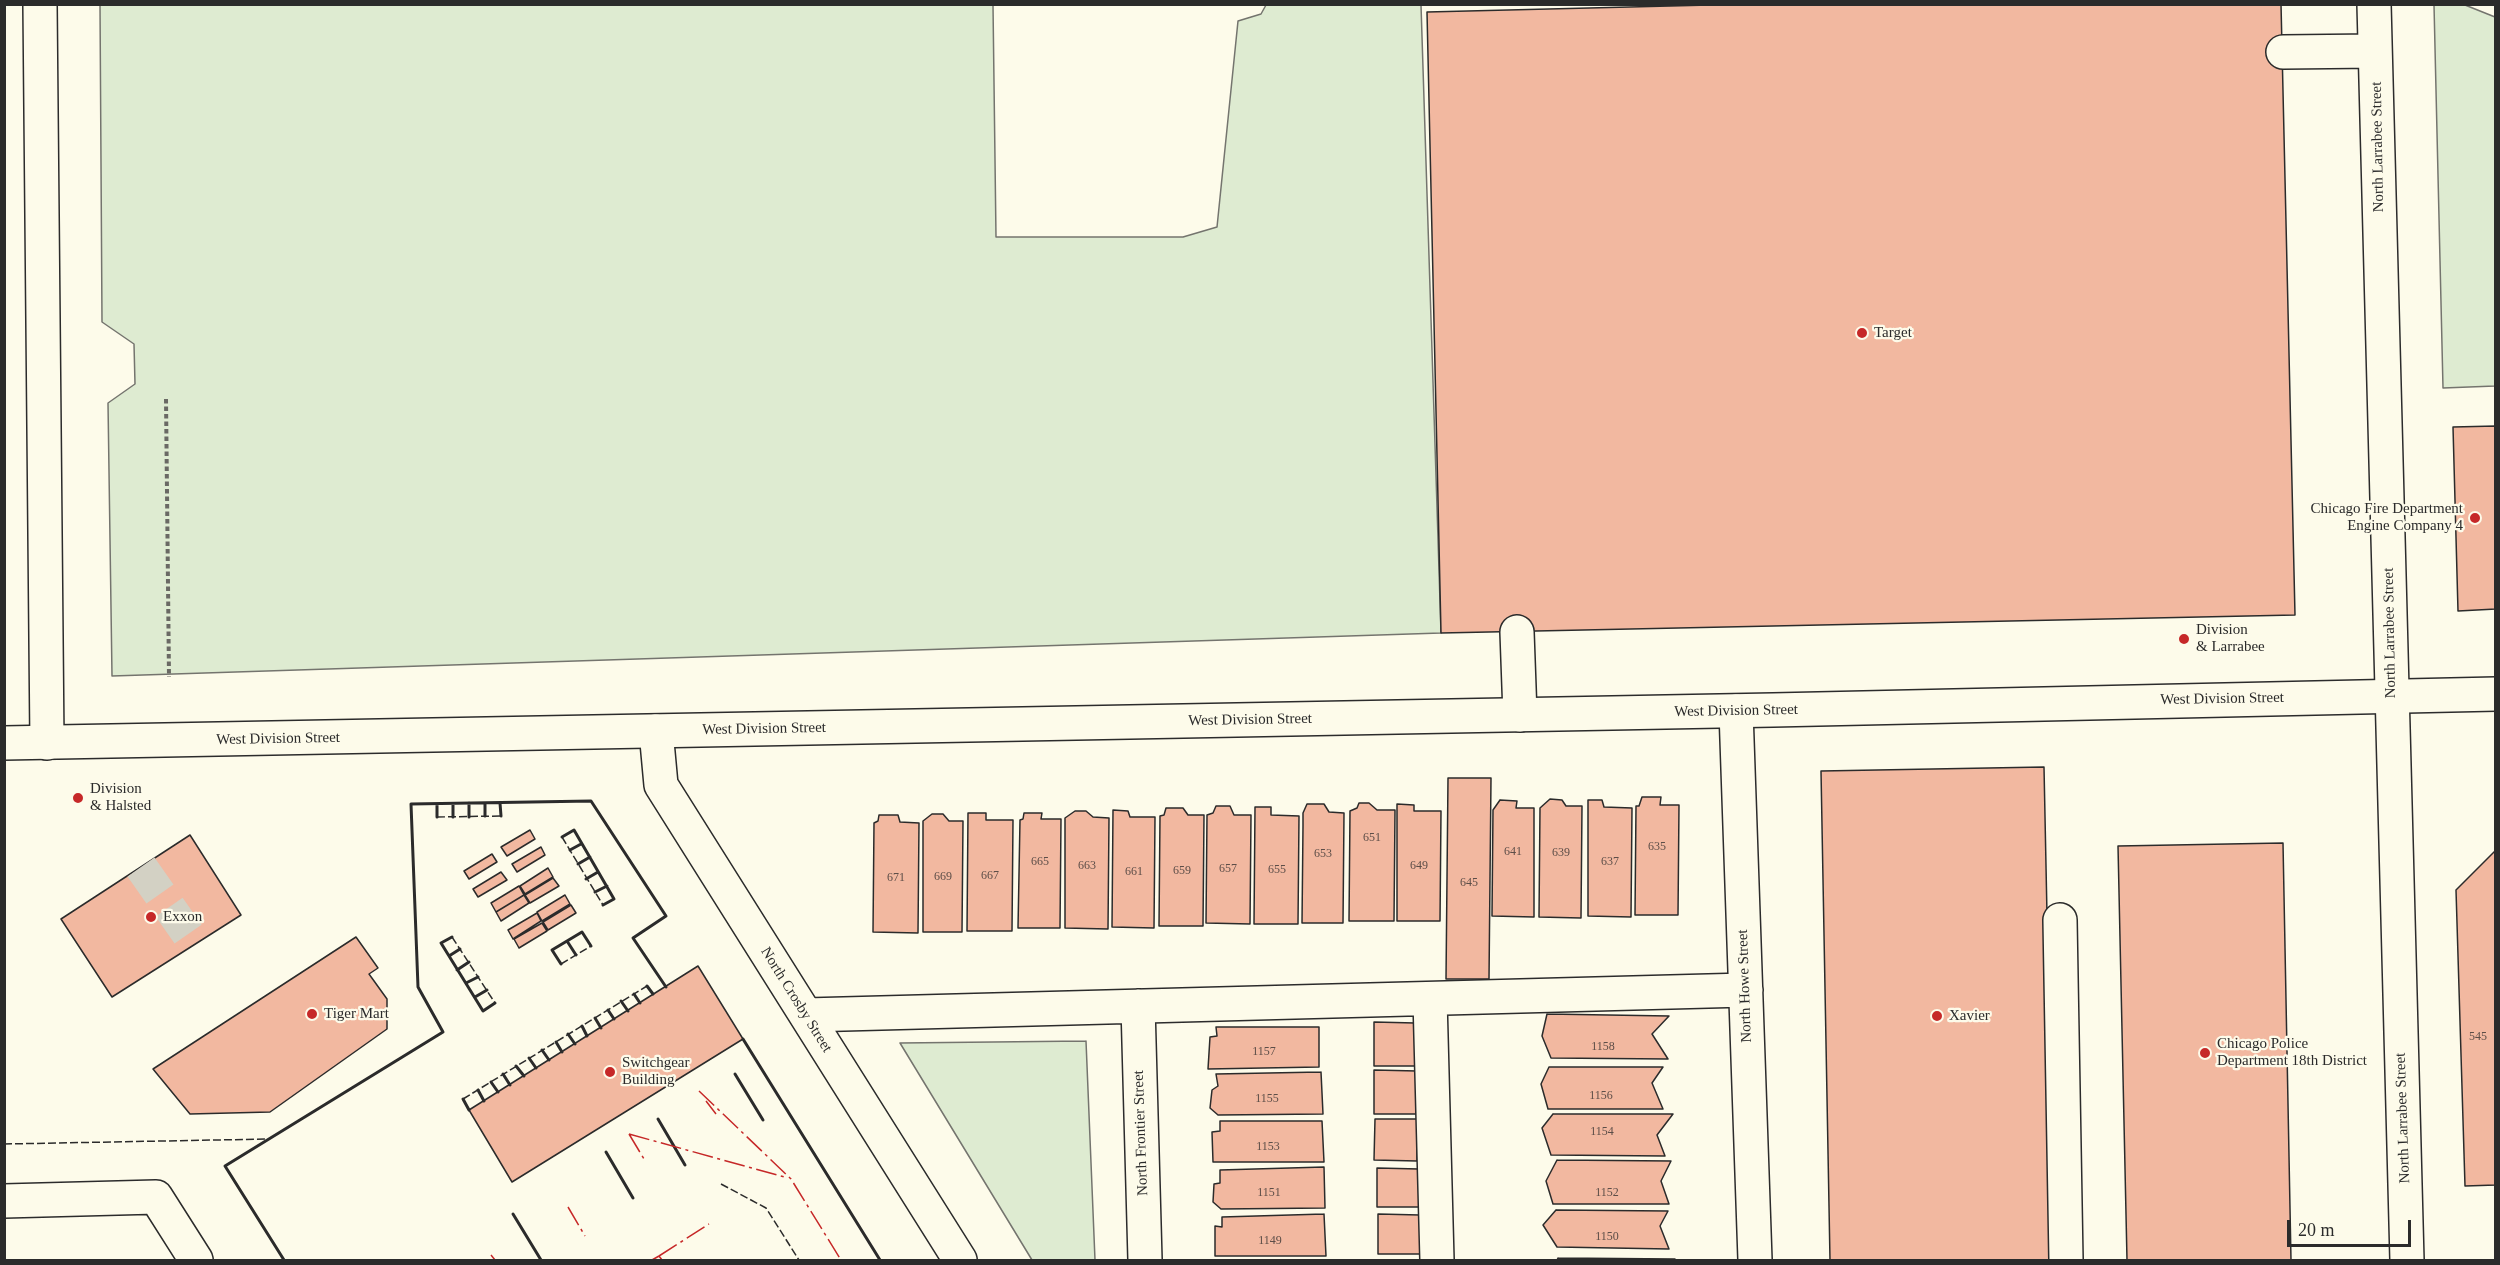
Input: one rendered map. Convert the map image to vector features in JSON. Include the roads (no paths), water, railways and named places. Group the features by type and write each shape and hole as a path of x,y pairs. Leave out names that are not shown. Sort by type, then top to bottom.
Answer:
{"street":[{"path":"40,4 47,743"},
{"name":"North Larrabee Street","path":"2374,4 2407,1260"},
{"path":"2283,52 2375,51"},
{"path":"1517,632 1520,715"},
{"name":"West Division Street","path":"4,743 1736,711 2496,694"},
{"name":"North Howe Street","path":"1736,711 1755,1260"},
{"name":"North Crosby Street","path":"657,731 661,785 960,1260"},
{"path":"2060,920 2066,1260"},
{"path":"806,1015 1746,990"},
{"path":"1430,999 1437,1260"},
{"name":"North Frontier Street","path":"1138,1006 1145,1260"},
{"path":"4,1201 156,1197 196,1260"}],"tunnel":[{"path":"141,867 195,944"}],"place":[{"name":"Target","path":"1862,333"},
{"name":"Chicago Fire Department Engine Company 4","path":"2475,518"},
{"name":"Division & Larrabee","path":"2184,639"},
{"name":"Division & Halsted","path":"78,798"},
{"name":"Exxon","path":"151,917"},
{"name":"Tiger Mart","path":"312,1014"},
{"name":"Xavier","path":"1937,1016"},
{"name":"Chicago Police Department 18th District","path":"2205,1053"},
{"name":"Switchgear Building","path":"610,1072"}]}
